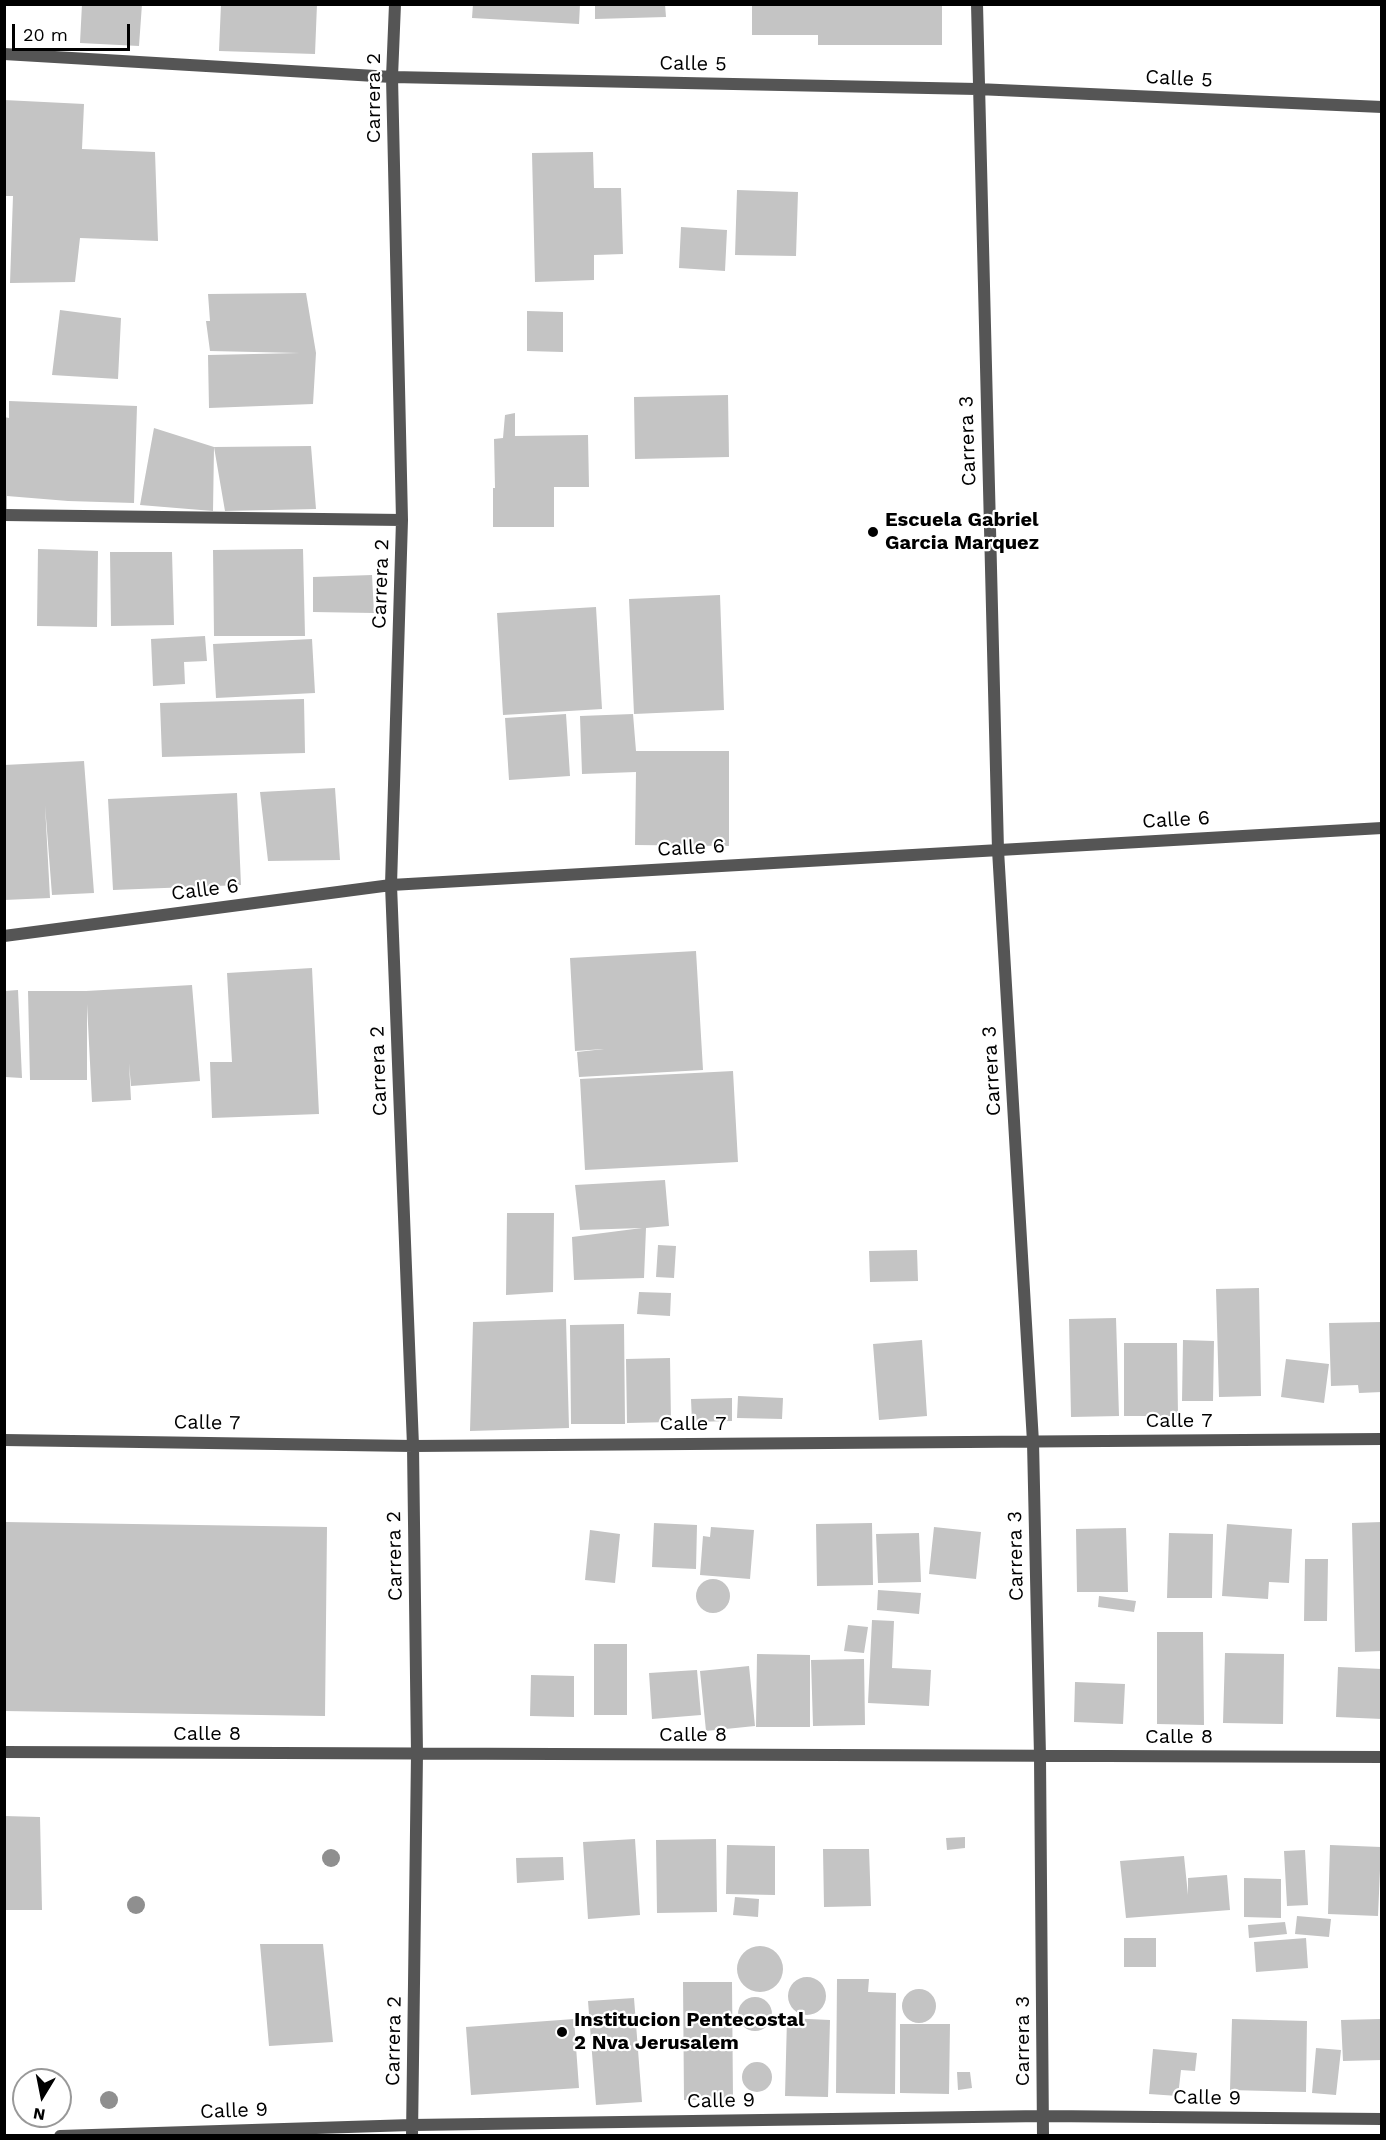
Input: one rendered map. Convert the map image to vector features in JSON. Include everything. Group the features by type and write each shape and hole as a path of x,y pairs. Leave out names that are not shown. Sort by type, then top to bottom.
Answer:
{"street":[{"name":"Carrera 2","path":"395,4 392,77 402,520 391,885 413,1446 417,1754 412,2130"},
{"name":"Carrera 3","path":"977,4 977,89 998,850 1033,1442 1040,1756 1043,2136"},
{"name":"Calle 5","path":"4,54 392,77 977,89 1382,107"},
{"path":"4,515 402,520"},
{"name":"Calle 6","path":"4,936 391,885 1382,828"},
{"name":"Calle 7","path":"4,1440 413,1446 1382,1440"},
{"name":"Calle 8","path":"4,1752 1382,1757"},
{"name":"Calle 9","path":"60,2136 1043,2116 1382,2119"}],"building":[{"path":"82,4 142,4 139,46 80,43"},
{"path":"221,4 317,4 315,54 219,51"},
{"path":"473,4 580,4 579,24 472,18"},
{"path":"595,4 665,4 666,17 595,19"},
{"path":"752,4 942,4 942,45 818,45 818,35 752,35"},
{"path":"4,100 84,104 82,149 155,152 158,241 80,238 75,282 10,283 13,196 4,196"},
{"path":"593,152 594,188 621,188 623,254 594,255 594,280 535,282 532,153"},
{"path":"737,190 798,192 796,256 735,255"},
{"path":"681,227 727,230 725,271 679,268"},
{"path":"306,293 316,353 313,404 209,408 208,355 300,353 210,351 206,321 210,321 208,294"},
{"path":"60,310 121,318 118,379 52,375"},
{"path":"527,311 563,312 563,352 527,351"},
{"path":"728,395 729,457 635,459 634,397"},
{"path":"9,401 137,406 134,503 7,496 7,509 4,509 4,417 9,418"},
{"path":"515,413 515,436 588,435 589,487 554,487 554,527 493,527 494,439 503,438 505,415"},
{"path":"154,428 214,447 213,511 140,505"},
{"path":"311,446 316,509 225,511 214,447"},
{"path":"38,549 98,551 97,627 37,626"},
{"path":"303,549 305,636 214,636 213,550"},
{"path":"110,552 172,552 174,625 111,626"},
{"path":"372,575 374,613 313,612 313,577"},
{"path":"720,595 724,710 634,714 629,599"},
{"path":"596,607 602,709 503,715 497,613"},
{"path":"205,636 207,661 184,662 185,684 153,686 151,639"},
{"path":"312,639 315,693 216,698 213,644"},
{"path":"304,699 305,753 162,757 160,703"},
{"path":"566,714 570,776 509,780 505,718"},
{"path":"633,714 636,751 729,751 729,846 635,845 636,772 582,774 580,716"},
{"path":"84,761 94,893 52,895 45,805 50,898 4,900 4,765"},
{"path":"335,788 340,860 268,861 260,792"},
{"path":"237,793 241,885 113,890 108,799"},
{"path":"696,951 703,1070 579,1077 577,1052 604,1049 575,1051 570,958"},
{"path":"312,968 319,1114 212,1118 210,1062 232,1062 227,973"},
{"path":"192,985 200,1081 131,1086 129,1063 131,1100 92,1102 87,1004 87,1080 30,1080 28,991 86,991"},
{"path":"18,990 22,1078 5,1077 5,991"},
{"path":"733,1071 738,1162 585,1170 580,1079"},
{"path":"665,1180 669,1226 646,1228 644,1278 574,1280 572,1237 642,1228 580,1230 575,1185"},
{"path":"507,1213 554,1213 553,1292 506,1295"},
{"path":"658,1245 676,1246 674,1278 656,1277"},
{"path":"917,1250 918,1281 870,1282 869,1251"},
{"path":"1259,1288 1261,1396 1219,1397 1216,1289"},
{"path":"639,1292 671,1293 670,1316 637,1314"},
{"path":"1116,1318 1119,1416 1071,1417 1069,1319"},
{"path":"566,1319 569,1428 470,1431 473,1322"},
{"path":"1382,1322 1382,1392 1359,1393 1358,1385 1331,1386 1329,1323"},
{"path":"624,1324 625,1424 571,1424 570,1325"},
{"path":"922,1340 927,1416 879,1420 873,1344"},
{"path":"1183,1340 1214,1341 1213,1401 1182,1401"},
{"path":"1124,1343 1177,1343 1178,1416 1124,1416"},
{"path":"670,1358 671,1422 627,1423 626,1359"},
{"path":"1286,1359 1329,1364 1324,1403 1281,1397"},
{"path":"738,1396 783,1398 782,1419 737,1418"},
{"path":"732,1398 732,1421 692,1422 691,1399"},
{"path":"4,1522 327,1527 325,1716 4,1711"},
{"path":"1382,1522 1382,1651 1355,1652 1352,1523"},
{"path":"654,1523 697,1525 696,1569 652,1567"},
{"path":"872,1523 873,1585 817,1586 816,1524"},
{"path":"1227,1524 1292,1529 1289,1583 1269,1582 1268,1599 1222,1596"},
{"path":"711,1527 754,1530 750,1579 700,1575 703,1536 710,1537"},
{"path":"934,1527 981,1532 976,1579 929,1574"},
{"path":"1126,1528 1128,1592 1077,1592 1076,1529"},
{"path":"590,1530 620,1534 615,1583 585,1580"},
{"path":"919,1533 921,1582 878,1583 876,1534"},
{"path":"1169,1533 1213,1534 1212,1598 1167,1598"},
{"path":"1305,1559 1328,1559 1327,1621 1304,1621"},
{"path":"713,1579 725,1584 730,1596 725,1608 713,1613 701,1608 696,1596 701,1584"},
{"path":"878,1590 921,1593 919,1614 877,1610"},
{"path":"1099,1596 1136,1601 1134,1612 1098,1607"},
{"path":"872,1620 894,1621 892,1668 931,1670 929,1706 868,1703"},
{"path":"848,1625 868,1627 864,1653 844,1651"},
{"path":"1157,1632 1203,1632 1204,1725 1157,1724"},
{"path":"594,1644 627,1644 627,1715 594,1715"},
{"path":"1225,1653 1284,1654 1283,1724 1223,1723"},
{"path":"757,1654 810,1655 810,1727 756,1727"},
{"path":"864,1659 865,1725 813,1726 811,1660"},
{"path":"749,1666 755,1726 706,1731 700,1671"},
{"path":"1338,1667 1382,1669 1382,1719 1336,1717"},
{"path":"697,1670 701,1715 652,1719 649,1673"},
{"path":"531,1675 574,1676 574,1717 530,1716"},
{"path":"1075,1682 1125,1684 1123,1724 1074,1722"},
{"path":"4,1816 40,1817 42,1910 4,1910"},
{"path":"965,1837 965,1848 947,1850 946,1838"},
{"path":"635,1839 640,1915 588,1919 583,1842"},
{"path":"716,1839 717,1912 657,1913 656,1840"},
{"path":"727,1845 775,1846 775,1895 726,1894"},
{"path":"1330,1845 1381,1847 1378,1916 1328,1914"},
{"path":"823,1849 869,1849 871,1906 824,1907"},
{"path":"1305,1850 1308,1905 1287,1906 1284,1851"},
{"path":"1184,1856 1188,1895 1188,1878 1227,1875 1230,1910 1126,1918 1120,1861"},
{"path":"563,1857 564,1880 517,1883 516,1858"},
{"path":"1244,1878 1281,1879 1281,1918 1244,1917"},
{"path":"735,1897 759,1899 758,1917 733,1915"},
{"path":"1297,1916 1331,1919 1329,1937 1295,1934"},
{"path":"1285,1922 1287,1934 1249,1938 1248,1925"},
{"path":"1124,1938 1156,1938 1156,1967 1124,1967"},
{"path":"1306,1938 1308,1968 1256,1972 1254,1942"},
{"path":"260,1944 323,1944 333,2042 269,2046"},
{"path":"760,1946 776,1953 783,1969 776,1985 760,1992 744,1985 737,1969 744,1953"},
{"path":"807,1977 821,1982 826,1996 821,2010 807,2015 793,2010 788,1996 793,1982"},
{"path":"837,1979 869,1979 868,1992 896,1993 895,2094 836,2093"},
{"path":"683,1982 732,1982 733,2100 684,2100"},
{"path":"919,1989 931,1994 936,2006 931,2018 919,2023 907,2018 902,2006 907,1994"},
{"path":"755,1997 767,2002 772,2014 767,2026 755,2031 743,2026 738,2014 743,2002"},
{"path":"634,1998 642,2102 596,2105 588,2001"},
{"path":"787,2018 830,2020 828,2097 785,2096"},
{"path":"574,2019 579,2088 471,2095 466,2027"},
{"path":"1232,2019 1307,2021 1306,2092 1230,2090"},
{"path":"1382,2019 1382,2060 1343,2061 1341,2020"},
{"path":"900,2024 950,2024 949,2094 900,2093"},
{"path":"1316,2048 1341,2050 1336,2095 1312,2093"},
{"path":"1153,2049 1197,2053 1195,2071 1181,2070 1178,2096 1149,2094"},
{"path":"757,2062 763,2063 771,2071 771,2083 763,2091 757,2092 751,2091 743,2083 742,2077 743,2071 751,2063"},
{"path":"957,2072 970,2072 972,2088 958,2090"}],"place":[{"name":"Escuela Gabriel Garcia Marquez","path":"873,532"},
{"name":"Institucion Pentecostal 2 Nva Jerusalem","path":"562,2032"}]}
